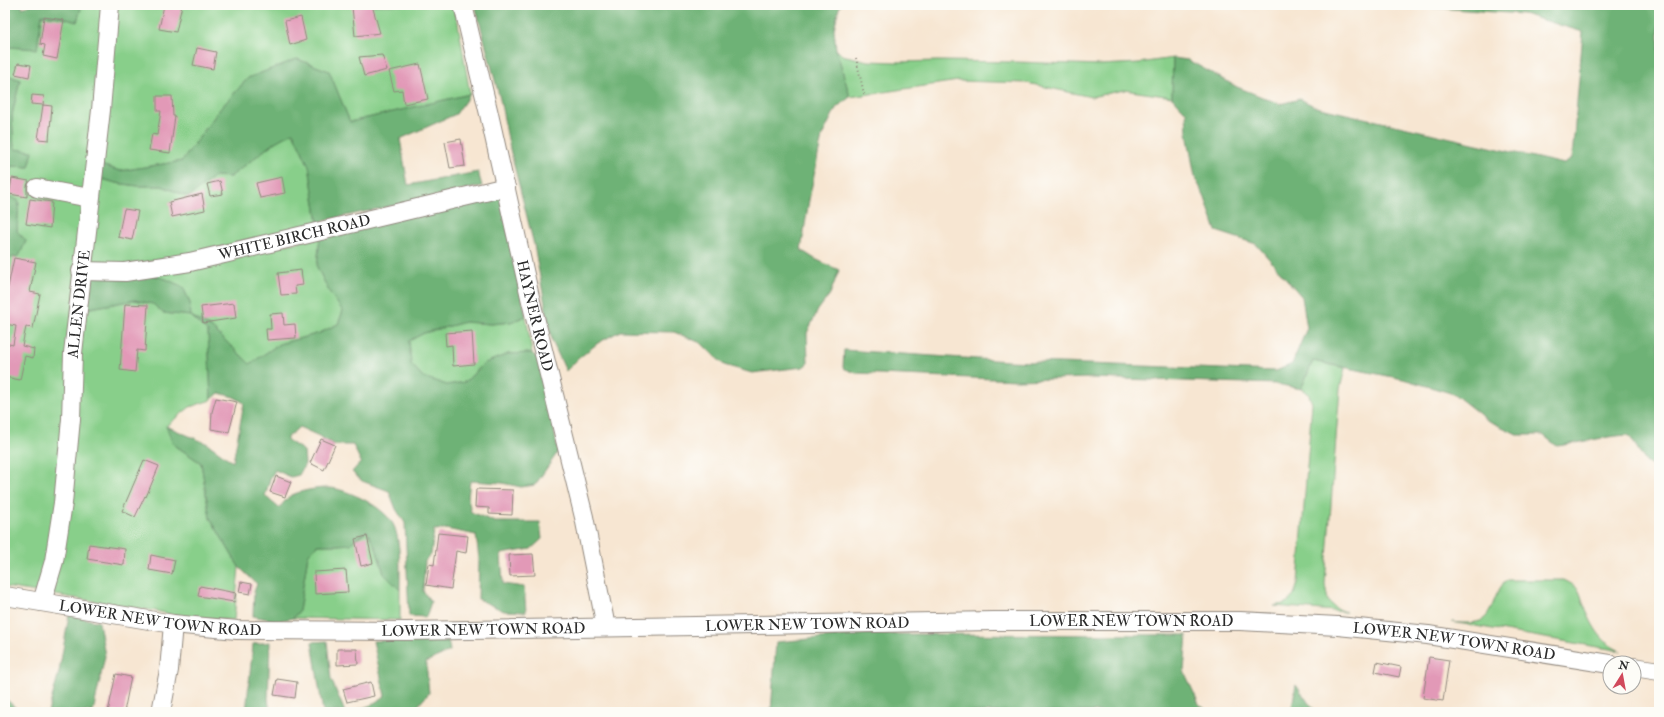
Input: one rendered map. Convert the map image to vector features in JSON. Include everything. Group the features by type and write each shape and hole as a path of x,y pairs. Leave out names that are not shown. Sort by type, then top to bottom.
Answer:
{"street":[{"name":"ALLEN DRIVE","path":"42,602 54,561 63,503 71,419 73,353 81,271 101,110 110,5"},
{"name":"HAYNER ROAD","path":"462,5 506,187 530,297 584,517 606,627"},
{"name":"WHITE BIRCH ROAD","path":"81,271 125,272 190,262 506,187"},
{"path":"37,188 90,198"},
{"name":"LOWER NEW TOWN ROAD","path":"5,596 173,624 237,630 406,631 1002,621 1240,622 1338,626 1428,636 1602,663"},
{"path":"161,712 169,670 173,624"},
{"path":"1642,668 1659,671"}],"path":[{"path":"856,58 864,94"}],"green space":[{"path":"5,5 22,5 22,8 29,5 82,5 77,22 60,17 42,15 37,49 8,47 5,70"},
{"path":"82,5 455,5 470,94 350,122 329,71 297,59 248,78 220,109 182,161 120,171 101,165 99,178 116,183 138,186 162,186 189,197 215,176 230,177 275,142 293,132 309,166 318,222 191,255 118,266 88,266 85,309 135,300 153,304 163,313 190,316 190,303 183,287 166,279 148,274 191,270 254,252 320,237 317,267 330,293 343,311 338,324 320,333 279,344 250,364 211,327 192,317 208,332 211,400 190,407 166,426 173,444 201,463 210,518 239,567 234,620 182,617 156,611 5,587 5,272 10,258 19,256 26,241 17,231 19,202 7,195 11,166 29,167 33,152 14,149 12,115 20,80 5,74 8,47 37,49 42,15 60,17 76,22"},
{"path":"475,5 842,5 839,8 834,29 836,49 850,97 836,108 822,136 801,250 815,259 839,270 830,294 818,310 807,333 808,363 803,367 752,373 724,365 701,343 674,332 620,331 598,343 579,358 566,371 552,341 534,245 510,149 500,99"},
{"path":"1395,5 1659,5 1659,471 1646,462 1629,435 1557,446 1543,435 1519,435 1487,420 1454,394 1403,379 1313,361 1301,389 1277,384 1090,378 1017,380 856,373 843,368 844,350 1008,361 1276,371 1292,364 1307,328 1302,297 1256,244 1216,231 1205,198 1195,177 1187,133 1186,112 1172,97 1173,58 1188,60 1237,87 1280,104 1300,99 1316,107 1564,164 1572,159 1583,32 1523,14"},
{"path":"836,49 842,55 868,61 896,62 1017,62 1100,65 1139,63 1173,58 1172,97 1124,90 1091,97 1027,83 958,81 850,97"},
{"path":"297,59 329,71 350,122 470,94 456,114 400,139 408,185 478,172 482,186 318,222 309,166 293,132 275,142 230,177 215,176 189,197 162,186 138,186 116,183 99,178 101,165 120,171 182,161 220,109 248,78"},
{"path":"5,74 20,80 12,115 14,149 33,151 29,167 11,166 7,195 19,201 17,231 26,241 19,256 10,258 5,272"},
{"path":"500,195 526,316 511,322 491,324 465,322 424,333 409,341 411,364 423,377 447,385 465,382 485,363 508,354 532,353 542,363 558,452 535,485 521,487 502,483 470,481 468,498 471,512 495,522 540,522 542,539 531,549 501,554 503,584 524,587 526,612 504,611 478,599 479,559 476,535 446,529 434,530 431,555 425,561 423,591 431,602 426,617 409,616 405,523 396,509 389,491 362,481 352,472 361,462 353,445 335,445 299,427 286,439 304,451 305,464 299,475 291,477 275,470 270,479 265,496 279,508 288,497 296,493 314,489 333,488 352,494 376,507 389,518 396,530 400,556 400,590 384,574 376,548 367,531 355,539 351,544 317,545 308,555 299,611 293,618 277,621 253,616 254,592 257,584 239,567 210,518 201,463 173,444 166,426 208,444 233,462 244,403 234,397 219,393 211,400 208,332 191,316 211,327 250,364 279,344 320,333 338,324 343,311 330,293 317,267 320,237"},
{"path":"148,274 166,279 183,287 190,303 191,316 163,313 153,304 135,300 85,309 87,276"},
{"path":"526,316 532,353 508,354 485,363 465,382 447,385 423,377 411,364 409,341 424,333 465,322 491,324 511,322"},
{"path":"1313,361 1345,368 1340,389 1325,584 1328,601 1337,609 1346,612 1274,606 1288,602 1293,597 1298,583 1312,403 1308,393 1301,389"},
{"path":"368,531 376,548 384,574 400,590 400,620 293,618 299,611 308,555 317,545 339,545 355,539"},
{"path":"1508,580 1564,580 1573,585 1579,591 1586,610 1597,632 1607,643 1621,651 1452,622 1473,623 1485,618 1499,590"},
{"path":"69,615 99,622 105,656 93,712 48,712 59,672"},
{"path":"865,634 1187,635 1184,671 1199,704 1209,712 771,712 776,642"},
{"path":"448,639 450,651 426,662 429,693 416,708 416,712 352,712 371,705 385,696 373,641"},
{"path":"327,641 331,679 345,712 323,712 312,642"},
{"path":"270,642 268,699 270,712 246,712 253,644"},
{"path":"1296,685 1310,705 1317,712 1291,712"},
{"path":"5,698 20,712 5,712"}],"building":[{"path":"164,5 182,5 176,32 159,29"},
{"path":"372,5 380,33 355,36 352,7"},
{"path":"44,17 64,20 57,59 43,56 45,45 40,44"},
{"path":"301,17 306,40 290,45 285,21"},
{"path":"197,48 216,52 213,69 193,65"},
{"path":"382,55 387,70 364,76 359,57"},
{"path":"18,63 31,65 29,77 15,74"},
{"path":"420,64 428,99 404,104 402,90 394,91 389,71"},
{"path":"32,95 44,96 43,105 31,104"},
{"path":"157,96 172,96 173,116 175,116 170,153 149,150 152,134 157,135 161,111 157,111"},
{"path":"43,105 52,106 49,140 38,139"},
{"path":"461,139 465,166 450,168 445,142"},
{"path":"282,177 285,193 260,198 256,183"},
{"path":"12,178 29,181 27,186 27,197 9,194"},
{"path":"220,181 223,194 210,196 207,184"},
{"path":"202,194 205,210 172,217 169,202"},
{"path":"30,199 52,202 50,228 26,224"},
{"path":"124,209 138,211 132,240 118,237"},
{"path":"14,258 36,262 30,292 40,294 33,328 26,327 22,346 34,349 33,358 25,356 20,380 5,377 5,343 13,345 16,326 5,324 5,287 8,287"},
{"path":"301,270 303,285 295,286 296,294 281,295 278,273"},
{"path":"234,303 236,318 203,323 201,307"},
{"path":"125,304 148,305 145,351 137,350 135,372 120,370"},
{"path":"283,313 284,325 295,324 296,338 267,340 266,329 271,329 270,314"},
{"path":"472,331 474,364 453,366 452,345 446,346 445,333"},
{"path":"216,398 237,402 229,432 211,429 212,412"},
{"path":"321,439 335,445 324,470 310,463"},
{"path":"144,460 159,466 146,497 145,496 135,517 122,511"},
{"path":"276,476 291,482 285,497 270,492"},
{"path":"476,489 513,490 512,515 489,514 489,508 475,507"},
{"path":"438,533 468,536 466,553 456,551 451,589 426,585 429,564 434,565"},
{"path":"367,536 373,563 361,566 355,539"},
{"path":"89,544 125,549 124,565 87,559"},
{"path":"533,554 535,575 510,576 509,555"},
{"path":"151,555 175,560 172,574 149,570"},
{"path":"346,570 348,592 315,594 314,572"},
{"path":"241,582 252,584 250,594 239,592"},
{"path":"200,586 236,593 234,602 198,596"},
{"path":"337,649 357,649 358,664 337,665"},
{"path":"1429,657 1449,660 1443,701 1423,698"},
{"path":"1377,662 1401,667 1399,677 1375,672"},
{"path":"116,674 131,677 124,712 108,712"},
{"path":"277,679 297,682 295,698 274,695"},
{"path":"371,682 374,696 347,702 343,689"}]}
